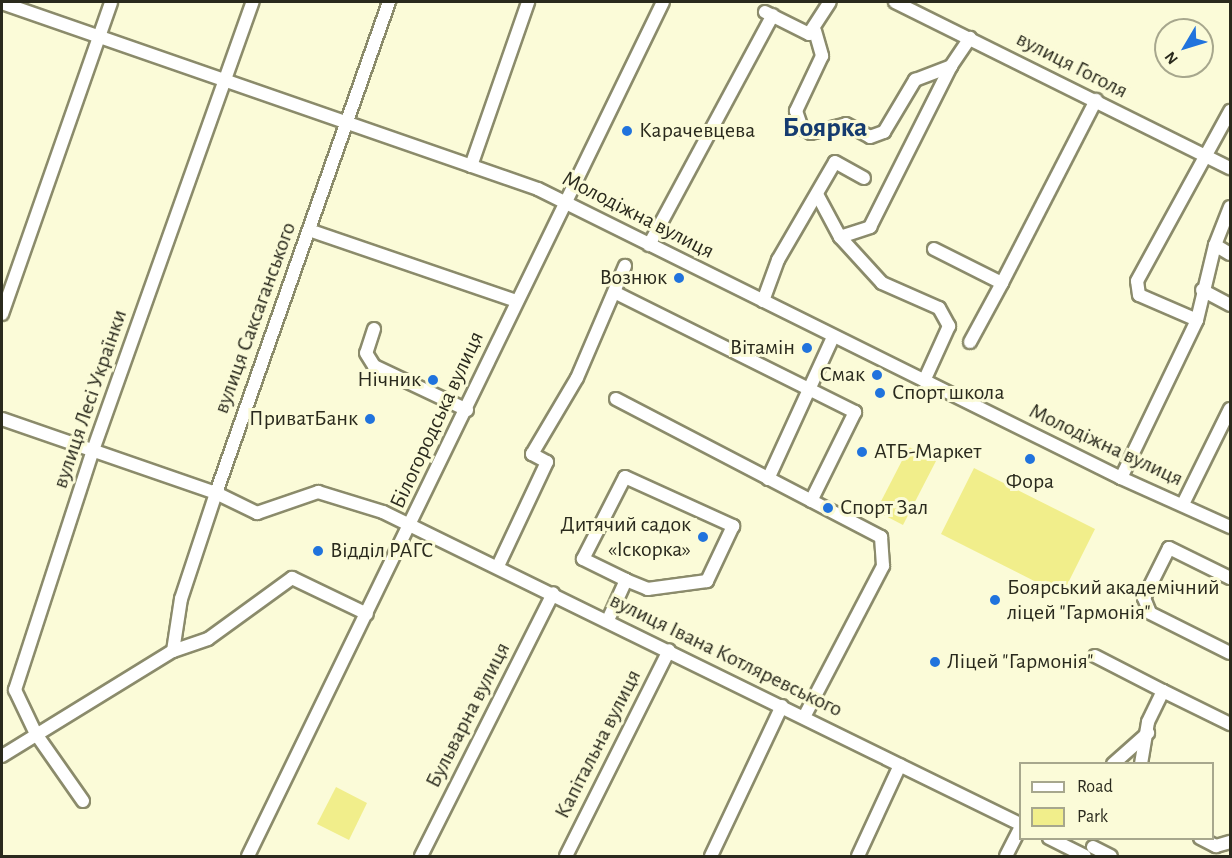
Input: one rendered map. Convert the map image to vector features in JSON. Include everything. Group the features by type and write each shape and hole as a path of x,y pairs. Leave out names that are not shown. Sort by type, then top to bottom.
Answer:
{"street":[{"path":"2,314 111,2"},
{"name":"вулиця Лесі Українки","path":"82,801 36,734 15,690 92,453 253,2"},
{"name":"вулиця Саксаганського","path":"173,651 181,599 216,493 389,2"},
{"path":"471,166 528,2"},
{"name":"Білогородська вулиця","path":"248,856 467,410 563,201 663,2"},
{"path":"649,245 769,14 809,34 815,31 830,2"},
{"name":"вулиця Гоголя","path":"895,2 1230,168"},
{"name":"Молодіжна вулиця","path":"2,3 100,34 563,201 1121,478 1230,527"},
{"path":"815,31 822,56 796,111 802,128 811,133 846,124 870,137 884,132 915,81 951,66"},
{"path":"840,237 870,227 951,66 969,38"},
{"path":"970,342 1096,100"},
{"path":"1197,320 1139,295 1137,281 1197,168 1208,157 1230,111"},
{"path":"763,301 778,260 818,196 835,162 864,178"},
{"path":"818,196 840,237 882,283 939,308 949,326 924,381"},
{"path":"1121,478 1197,320 1202,290 1215,245 1230,207"},
{"path":"309,230 516,301"},
{"path":"1215,245 1230,254"},
{"path":"934,249 1002,283"},
{"path":"498,566 547,462 532,454 618,294 625,266"},
{"path":"1202,290 1230,305"},
{"path":"618,294 810,392 855,412 812,501"},
{"path":"374,330 366,353 374,366 467,410"},
{"path":"768,479 810,392 833,337"},
{"path":"616,399 881,537 883,566 804,717"},
{"path":"1183,504 1230,409"},
{"name":"вулиця Івана Котляревського","path":"2,419 92,453 216,493 257,513 318,492 411,524 1019,825"},
{"path":"625,477 733,526 707,581 648,589 626,580 584,559 625,477"},
{"path":"1230,578 1169,548 1144,598 1150,613 1230,653"},
{"path":"2,756 173,651 208,639 292,578 367,614"},
{"path":"608,620 626,580"},
{"name":"Бульварна вулиця","path":"420,856 553,593"},
{"name":"Капітальна вулиця","path":"566,856 669,650"},
{"path":"1095,656 1230,724"},
{"path":"1141,762 1163,690"},
{"path":"711,856 782,706"},
{"path":"1115,762 1148,734"},
{"path":"858,856 900,765"},
{"path":"1006,856 1019,828"},
{"path":"1056,840 1111,856"},
{"path":"1204,840 1216,846 1230,842"}],"green space":[{"path":"909,447 936,461 903,525 876,511"},
{"path":"974,468 1095,529 1062,595 941,534"},
{"path":"336,787 367,803 349,840 317,824"}],"place":[{"name":"Карачевцева","path":"627,131"},
{"name":"Вознюк","path":"679,278"},
{"name":"Вітамін","path":"807,348"},
{"name":"Смак","path":"877,375"},
{"name":"Нічник","path":"433,380"},
{"name":"Спорт школа","path":"880,393"},
{"name":"ПриватБанк","path":"370,419"},
{"name":"АТБ-Маркет","path":"862,452"},
{"name":"Фора","path":"1030,459"},
{"name":"Спорт Зал","path":"828,508"},
{"name":"Дитячий садок «Іскорка»","path":"703,537"},
{"name":"Відділ РАГС","path":"318,551"},
{"name":"Боярський академічний ліцей \"Гармонія\"","path":"995,600"},
{"name":"Ліцей \"Гармонія\"","path":"935,662"}],"district":[{"name":"Боярка","path":"825,128"}]}
